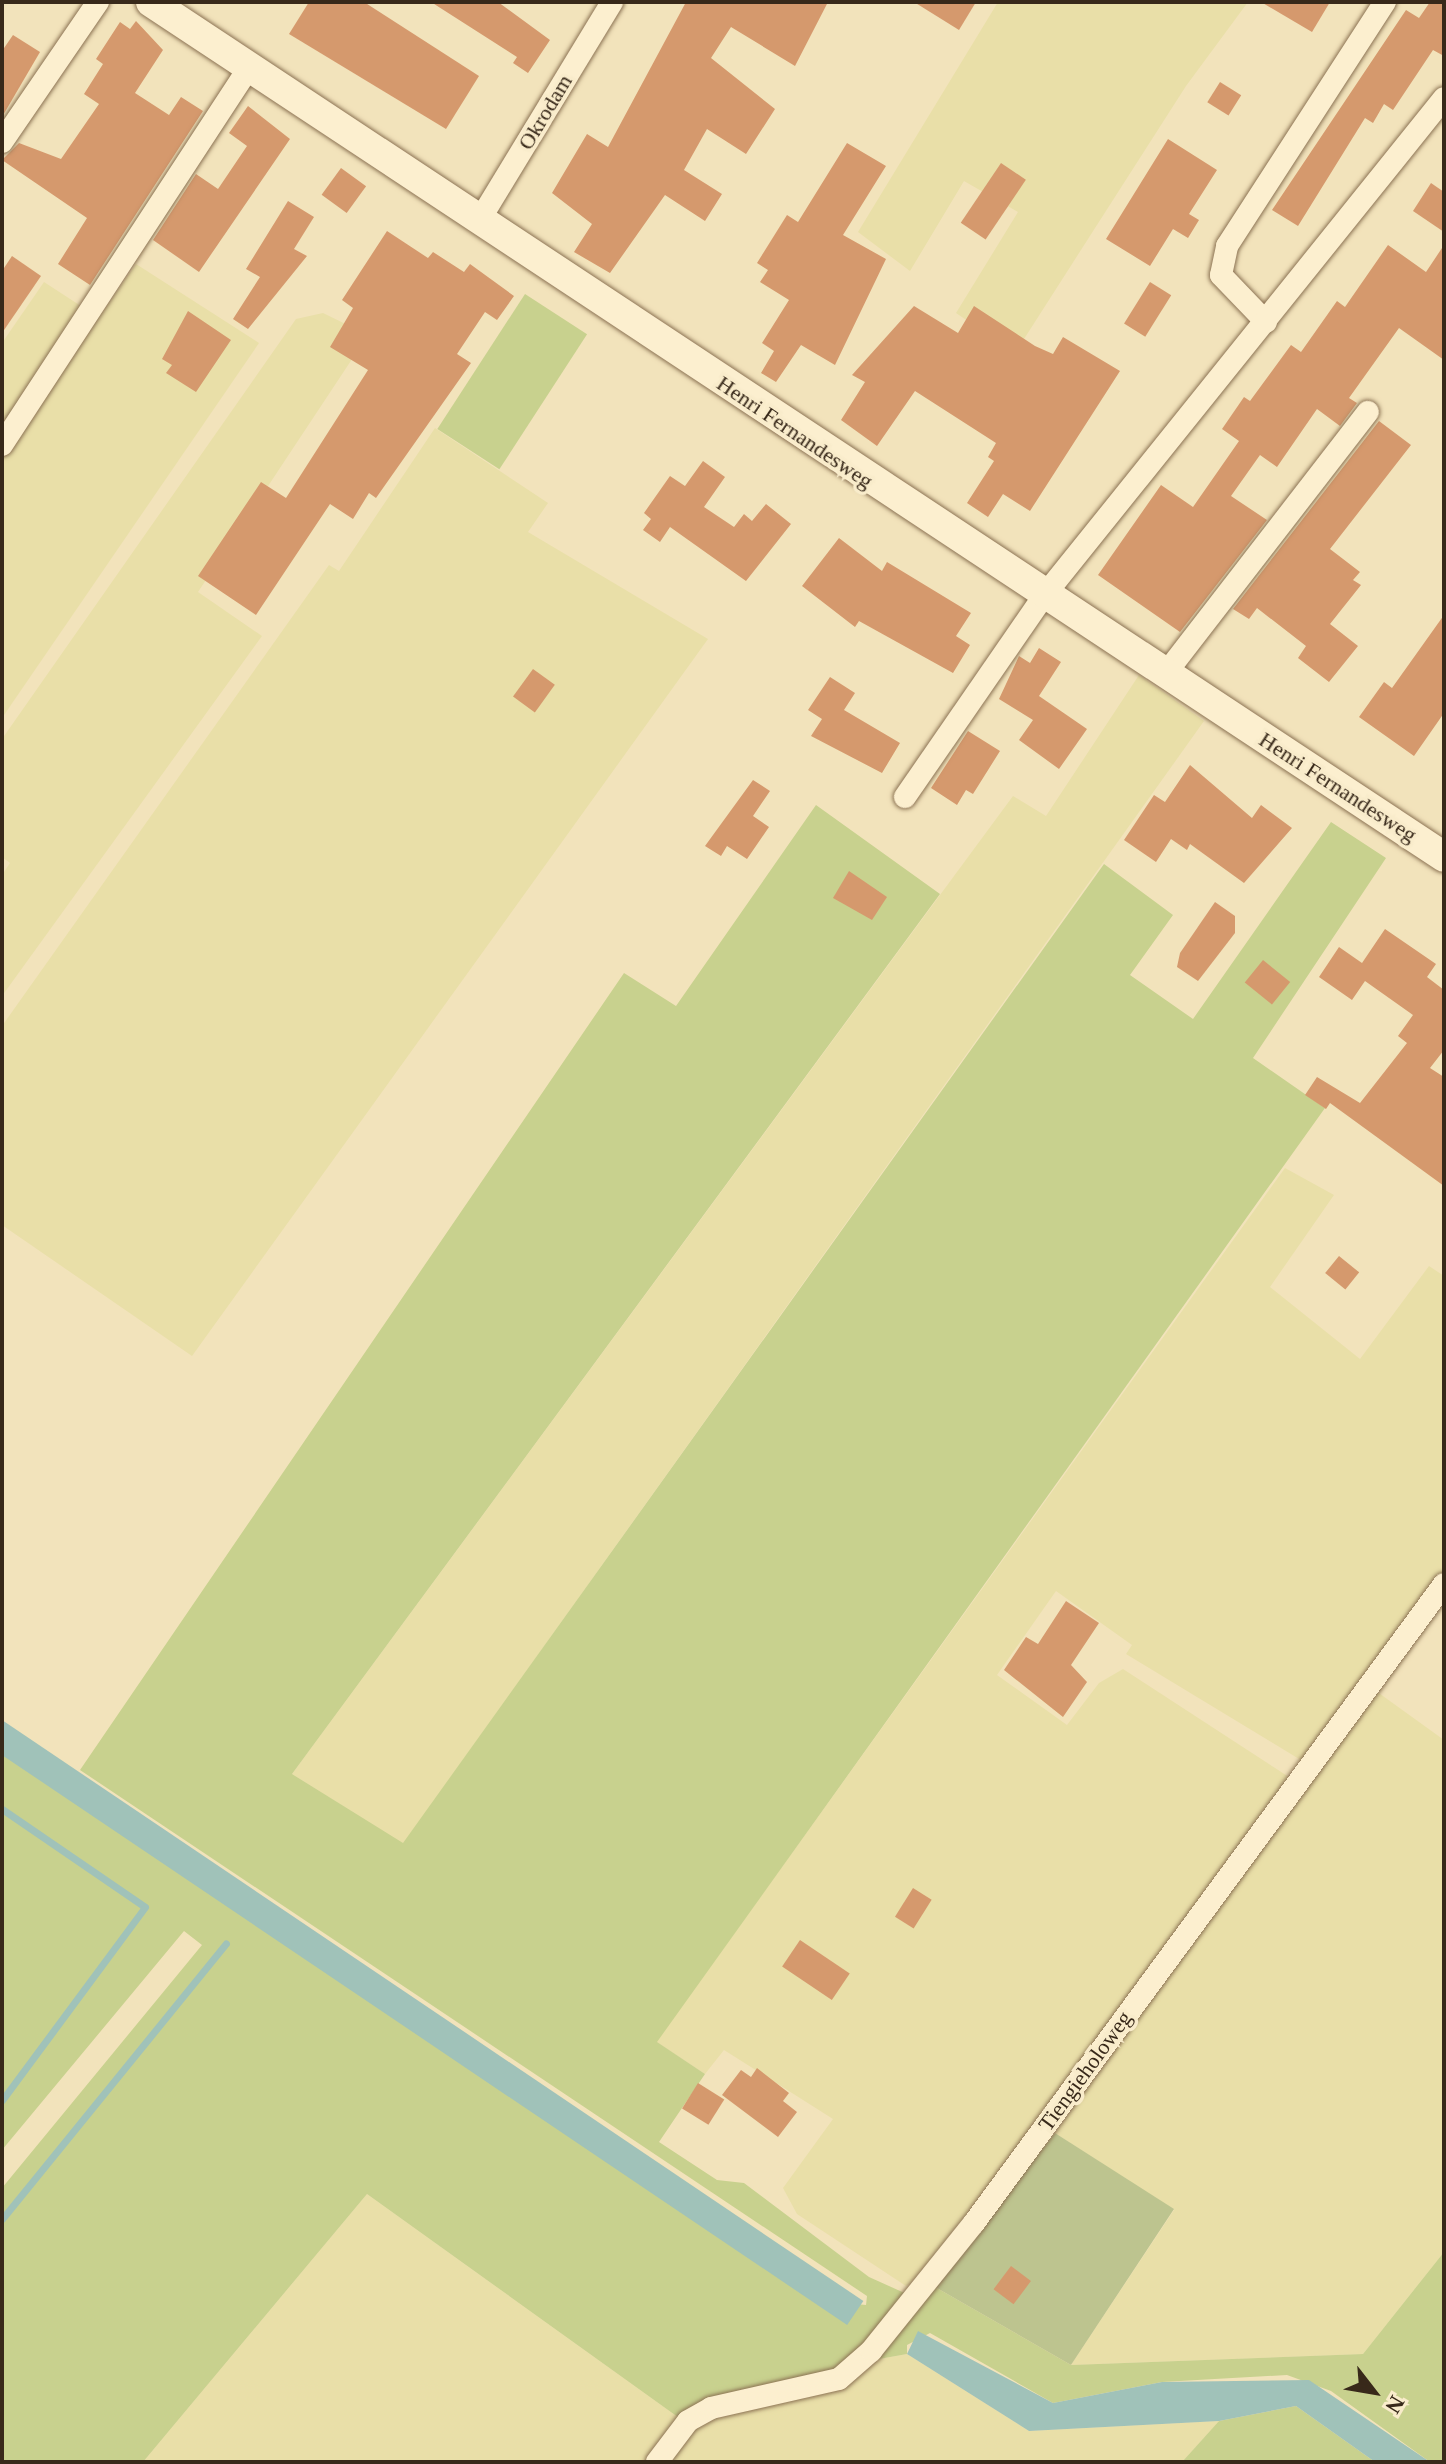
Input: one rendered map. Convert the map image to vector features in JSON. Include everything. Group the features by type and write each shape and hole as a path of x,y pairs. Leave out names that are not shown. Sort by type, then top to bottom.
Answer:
{"street":[{"path":"2,142 98,2"},
{"name":"Henri Fernandesweg","path":"151,2 1043,597 1166,673 1444,857"},
{"name":"Okrodam","path":"479,221 612,2"},
{"path":"1266,322 1221,275 1227,246 1385,2"},
{"path":"2,445 249,67"},
{"path":"905,797 1043,597 1444,98"},
{"path":"1166,673 1368,412"},
{"name":"Tiengieholoweg","path":"657,2462 688,2421 711,2408 839,2379 871,2351 974,2223 1444,1584"}],"shaded area":[{"path":"998,2 1248,2 1186,86 1015,353 956,313 1018,212 964,181 910,271 858,232"},
{"path":"136,264 259,343 2,718 2,456"},
{"path":"44,282 87,310 2,434 2,343"},
{"path":"323,313 368,335 198,592 262,636 2,996 2,875 10,863 2,857 2,739 296,319"},
{"path":"435,428 548,503 528,532 708,639 192,1356 2,1225 2,1026 329,565 339,571"},
{"path":"1139,675 1204,721 403,1844 292,1774 1013,796 1046,816"},
{"path":"1285,1168 1334,1195 1270,1287 1360,1359 1429,1266 1444,1276 1444,1575 1304,1762 1126,1654 1132,1645 1056,1591 997,1675 1067,1725 1099,1683 1123,1669 1292,1779 920,2279 906,2286 797,2214 783,2188 833,2119 724,2050 705,2074 656,2042"},
{"path":"1376,1691 1444,1740 1444,2252 1363,2354 1071,2365 1174,2210 1055,2133"},
{"path":"367,2194 682,2420 650,2462 143,2462"},
{"path":"907,2354 1029,2431 1219,2421 1182,2462 664,2462 692,2426 717,2411 846,2387 879,2359"}],"green space":[{"path":"525,294 587,334 499,469 437,429"},
{"path":"816,805 940,894 292,1774 403,1843 1104,864 1173,915 1130,975 1193,1019 1331,822 1386,858 1253,1058 1325,1108 657,2042 705,2074 659,2142 717,2180 744,2183 869,2277 909,2295 845,2366 682,2420 367,2194 143,2462 2,2462 2,2188 202,1945 184,1931 2,2150 2,1749 834,2302 866,2305 867,2296 80,1770 624,973 676,1006"},
{"path":"1055,2133 1174,2209 1071,2365 935,2287"},
{"path":"1444,2252 1444,2462 1430,2462 1331,2391 1287,2375 1162,2382 1053,2403 930,2333 907,2345 907,2354 879,2359 935,2287 1071,2365 1363,2354"},
{"path":"1296,2406 1375,2462 1182,2462 1219,2421"}],"water":[{"path":"2,1720 863,2301 847,2325 2,1755"},
{"path":"918,2331 1053,2403 1162,2382 1309,2380 1430,2462 1375,2462 1296,2406 1219,2421 1029,2431 907,2354"}],"building":[{"path":"309,2 364,2 479,76 446,129 289,34"},
{"path":"431,2 498,2 550,40 528,73 513,63 517,57"},
{"path":"686,2 828,2 795,66 731,27 711,58 775,109 746,154 707,129 684,170 722,194 705,221 665,195 610,273 574,252 592,224 552,193 587,134 608,147"},
{"path":"914,2 976,2 959,30"},
{"path":"1261,2 1330,2 1312,32"},
{"path":"1430,2 1444,2 1444,56 1433,50 1393,110 1384,104 1373,123 1365,118 1298,226 1272,210 1406,10 1419,18"},
{"path":"136,21 163,50 135,93 169,115 181,97 203,111 90,285 58,264 87,218 2,160 19,143 61,159 99,104 84,94 103,64 96,59 120,22 130,29"},
{"path":"13,35 40,52 2,117 2,51"},
{"path":"1220,82 1241,95 1228,116 1207,102"},
{"path":"248,106 290,139 199,272 153,240 196,174 218,189 247,146 229,133"},
{"path":"1168,139 1217,170 1189,214 1199,220 1188,238 1173,229 1150,266 1106,239"},
{"path":"847,143 886,166 843,235 886,259 835,365 801,345 776,382 761,373 774,351 762,343 789,300 760,282 768,270 757,263 787,215 798,222"},
{"path":"1001,163 1026,180 986,239 961,223"},
{"path":"341,168 366,186 347,213 322,195"},
{"path":"1431,183 1444,192 1444,232 1413,211"},
{"path":"288,201 314,217 294,249 307,256 248,329 233,319 260,277 246,269"},
{"path":"387,231 428,258 433,252 464,272 470,264 514,296 497,320 485,312 457,354 471,363 376,498 369,493 353,519 330,504 256,615 198,576 261,482 286,498 368,370 330,347 353,308 342,300"},
{"path":"1388,245 1426,272 1444,245 1444,360 1399,328 1349,398 1357,403 1340,426 1317,409 1277,467 1260,455 1231,496 1267,520 1180,632 1098,575 1161,485 1193,507 1239,441 1222,429 1244,397 1250,401 1291,345 1301,352 1337,301 1345,307"},
{"path":"12,256 41,276 2,333 2,271"},
{"path":"1150,282 1171,295 1145,337 1124,324"},
{"path":"914,306 958,333 974,306 1035,346 1053,354 1063,337 1120,371 1030,511 1003,494 988,517 967,503 994,461 988,457 996,443 915,391 877,446 841,420 865,382 852,375"},
{"path":"188,311 231,340 196,392 166,373 172,365 162,359"},
{"path":"1379,421 1411,445 1330,549 1360,572 1353,580 1361,585 1330,624 1358,646 1329,682 1298,658 1306,646 1257,608 1249,619 1233,609"},
{"path":"703,461 725,477 704,507 734,527 744,514 752,521 766,504 791,524 746,581 670,527 660,542 643,530 651,519 644,513 670,476 685,486"},
{"path":"839,538 882,571 887,562 971,613 956,636 970,645 953,673 859,621 855,627 802,586"},
{"path":"1444,615 1444,713 1414,756 1359,717 1384,682 1392,688"},
{"path":"1039,648 1061,662 1039,696 1087,729 1059,769 1019,740 1033,720 999,699 1019,656 1030,663"},
{"path":"533,669 555,685 535,712 513,697"},
{"path":"830,677 855,693 844,710 900,743 882,773 811,736 822,719 808,710"},
{"path":"968,731 1000,751 973,794 966,790 957,805 931,788"},
{"path":"1190,765 1252,818 1261,805 1292,828 1244,883 1190,844 1187,850 1171,839 1156,862 1124,840 1154,795 1165,802"},
{"path":"753,780 770,791 753,816 769,827 747,859 727,846 721,856 705,846"},
{"path":"849,871 887,897 872,920 833,898"},
{"path":"1215,902 1235,916 1235,933 1198,981 1177,967 1180,953"},
{"path":"1385,929 1436,964 1427,977 1444,990 1444,1050 1430,1068 1444,1077 1444,1186 1330,1103 1326,1109 1305,1095 1317,1077 1360,1103 1407,1043 1398,1036 1413,1015 1365,981 1352,1000 1319,977 1339,947 1362,963"},
{"path":"1263,960 1290,982 1272,1005 1245,983"},
{"path":"1339,1256 1359,1272 1345,1289 1325,1273"},
{"path":"1066,1601 1099,1623 1071,1665 1087,1682 1063,1717 1004,1670 1026,1637 1038,1644"},
{"path":"913,1888 932,1900 914,1928 895,1917"},
{"path":"800,1940 850,1974 832,2000 782,1967"},
{"path":"757,2068 789,2093 783,2101 797,2112 778,2137 722,2095 741,2070 751,2077"},
{"path":"698,2083 724,2099 708,2125 682,2108"},
{"path":"1011,2266 1031,2281 1014,2304 994,2289"}],"waterway":[{"path":"2,1809 145,1907 2,2100"},
{"path":"2,2219 226,1943"}]}
